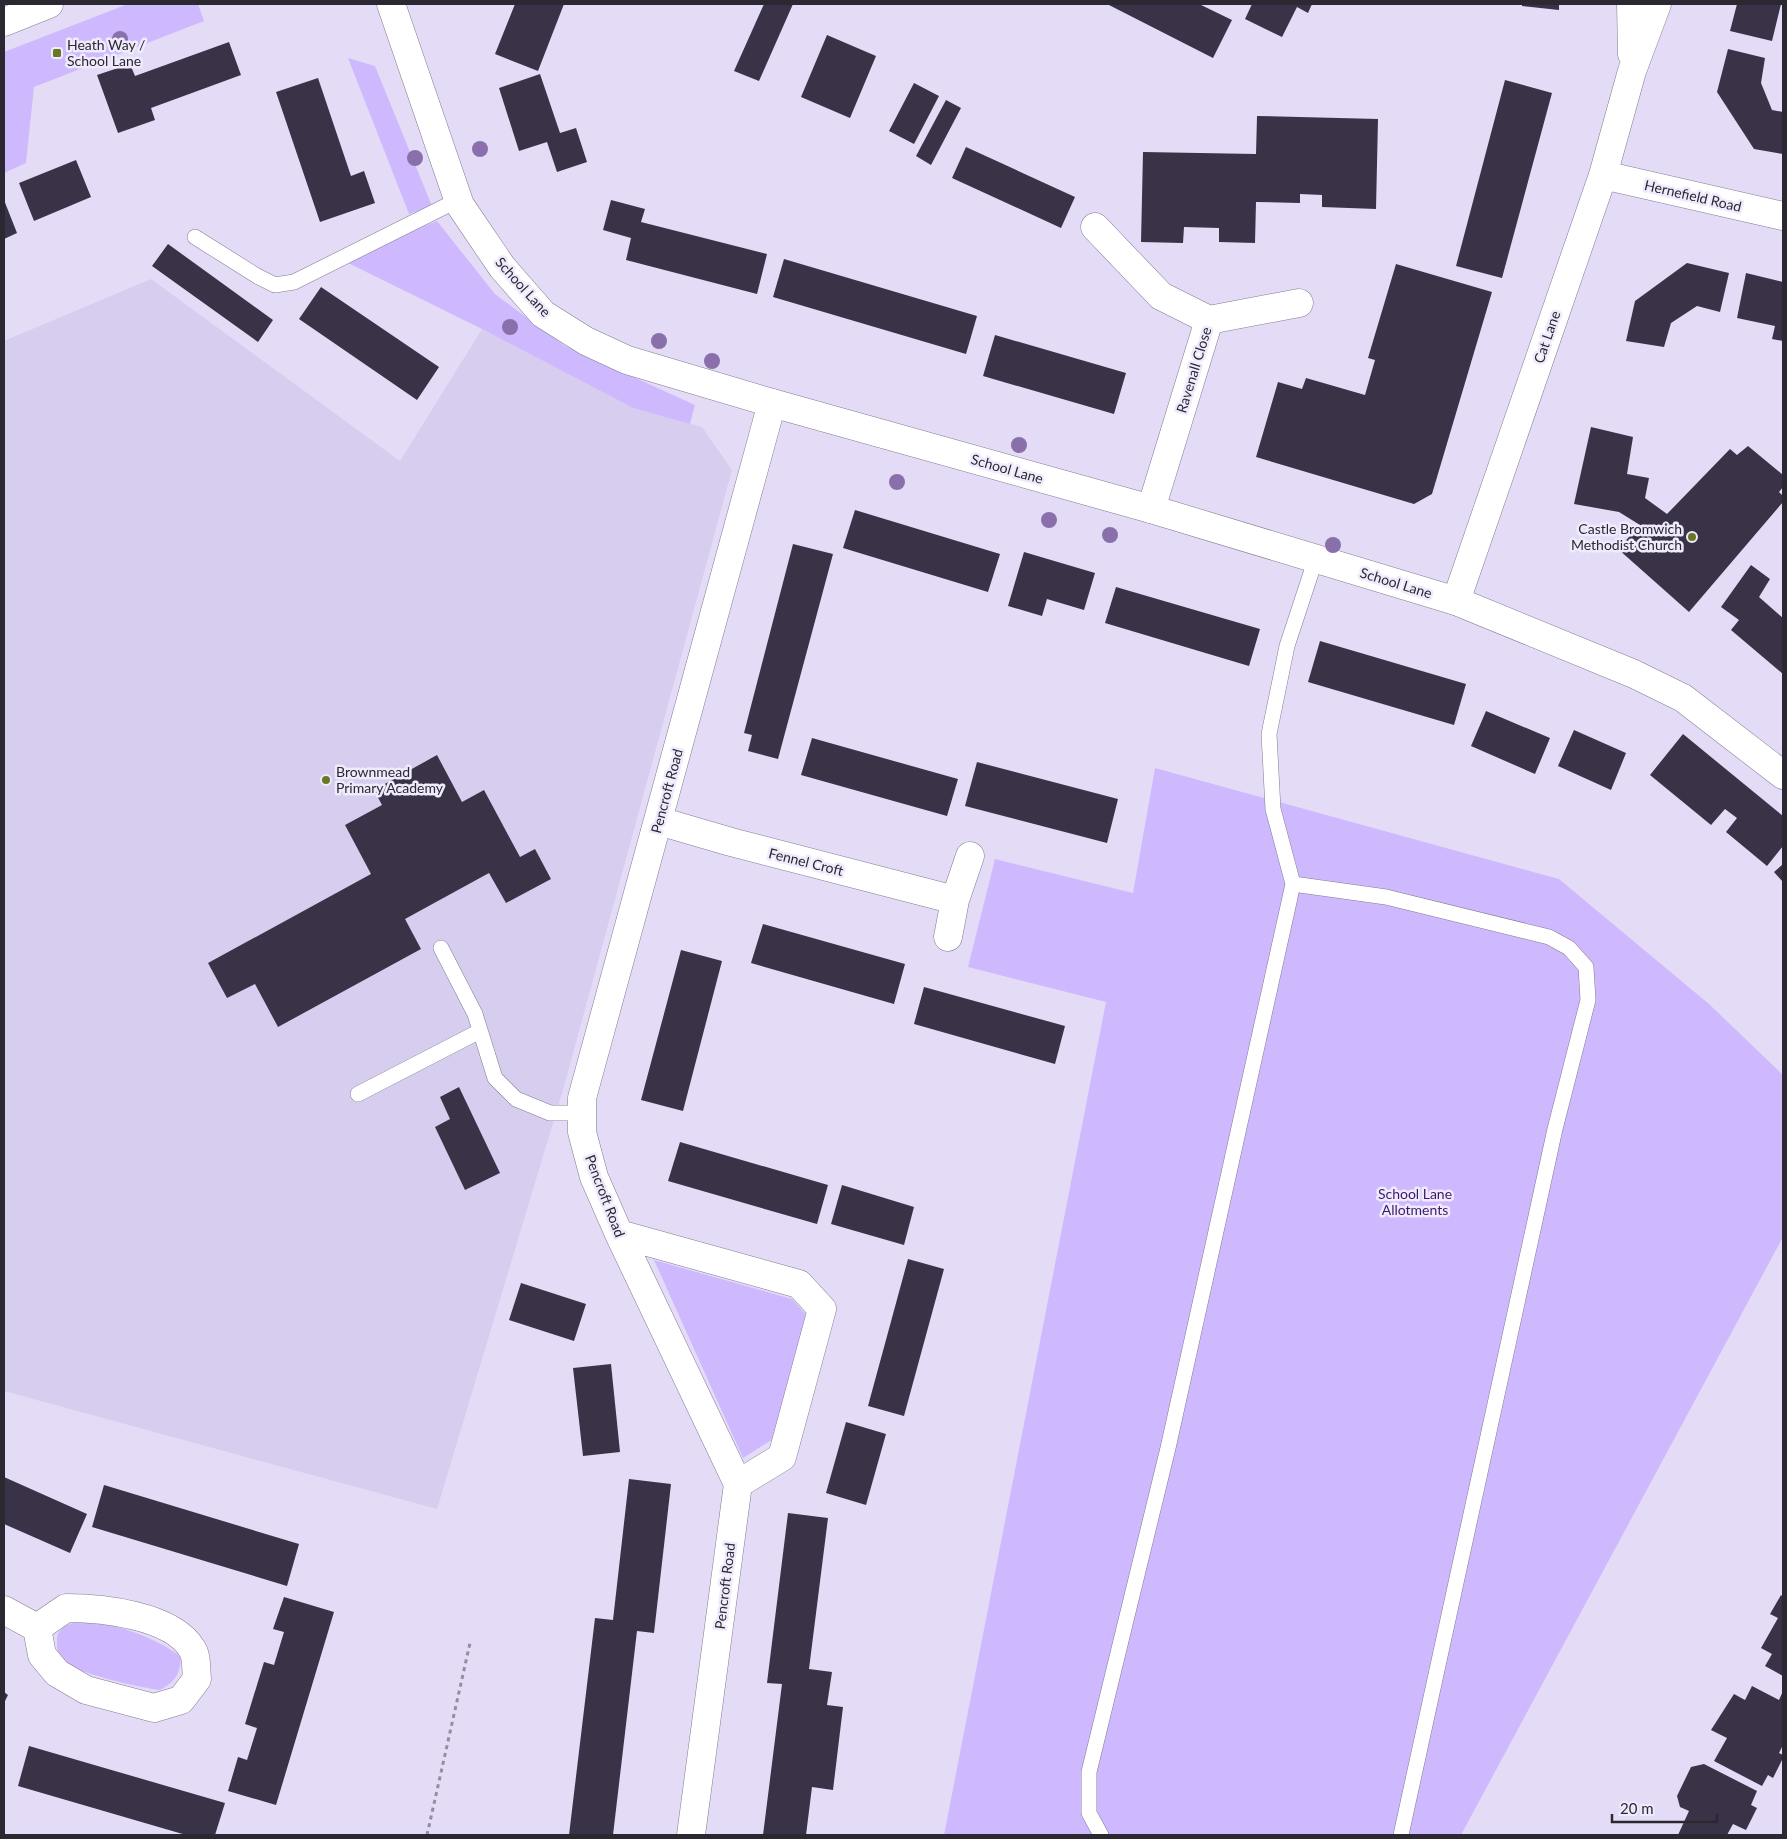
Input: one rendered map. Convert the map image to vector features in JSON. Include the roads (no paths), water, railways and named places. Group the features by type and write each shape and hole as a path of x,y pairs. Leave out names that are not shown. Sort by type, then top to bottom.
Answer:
{"street":[{"path":"4,22 48,4"},
{"name":"School Lane","path":"391,4 458,200 502,267 544,314 586,341 627,360 772,404 1151,509 1456,602 1634,674 1683,698 1783,774"},
{"name":"Cat Lane","path":"1631,4 1632,71"},
{"name":"Cat Lane","path":"1456,602 1603,175 1632,71 1657,4"},
{"name":"Hernefield Road","path":"1603,175 1783,216"},
{"path":"1095,227 1161,296 1209,320"},
{"name":"Ravenall Close","path":"1151,509 1209,320 1300,303"},
{"name":"Pencroft Road","path":"691,1835 738,1484 619,1234 594,1177 582,1132 582,1098 772,404"},
{"name":"Fennel Croft","path":"658,821 740,845 955,900"},
{"path":"948,937 955,900 970,856"},
{"path":"619,1234 799,1284 822,1309 782,1457 738,1484"},
{"path":"66,1608 96,1608 135,1616 181,1635 193,1650 197,1679 181,1700 154,1708 86,1690 57,1673 42,1655 37,1628 66,1608"},
{"path":"4,1610 37,1628"}],"lane":[{"path":"195,237 275,285 294,282 458,200"},
{"path":"1102,1835 1089,1813 1089,1772 1170,1439 1293,884 1273,809 1269,734 1287,646 1316,558"},
{"path":"1293,884 1386,897 1549,937 1569,948 1586,968 1588,1000 1555,1129 1401,1835"},
{"path":"441,948 475,1014 495,1078 516,1099 550,1114 582,1113"},
{"path":"358,1094 480,1031"}],"place":[{"name":"Heath Way / School Lane","path":"57,53"},
{"name":"Castle Bromwich Methodist Church","path":"1692,537"},
{"name":"Brownmead Primary Academy","path":"326,780"}],"park label":[{"name":"School Lane Allotments","path":"1415,1202"}]}
